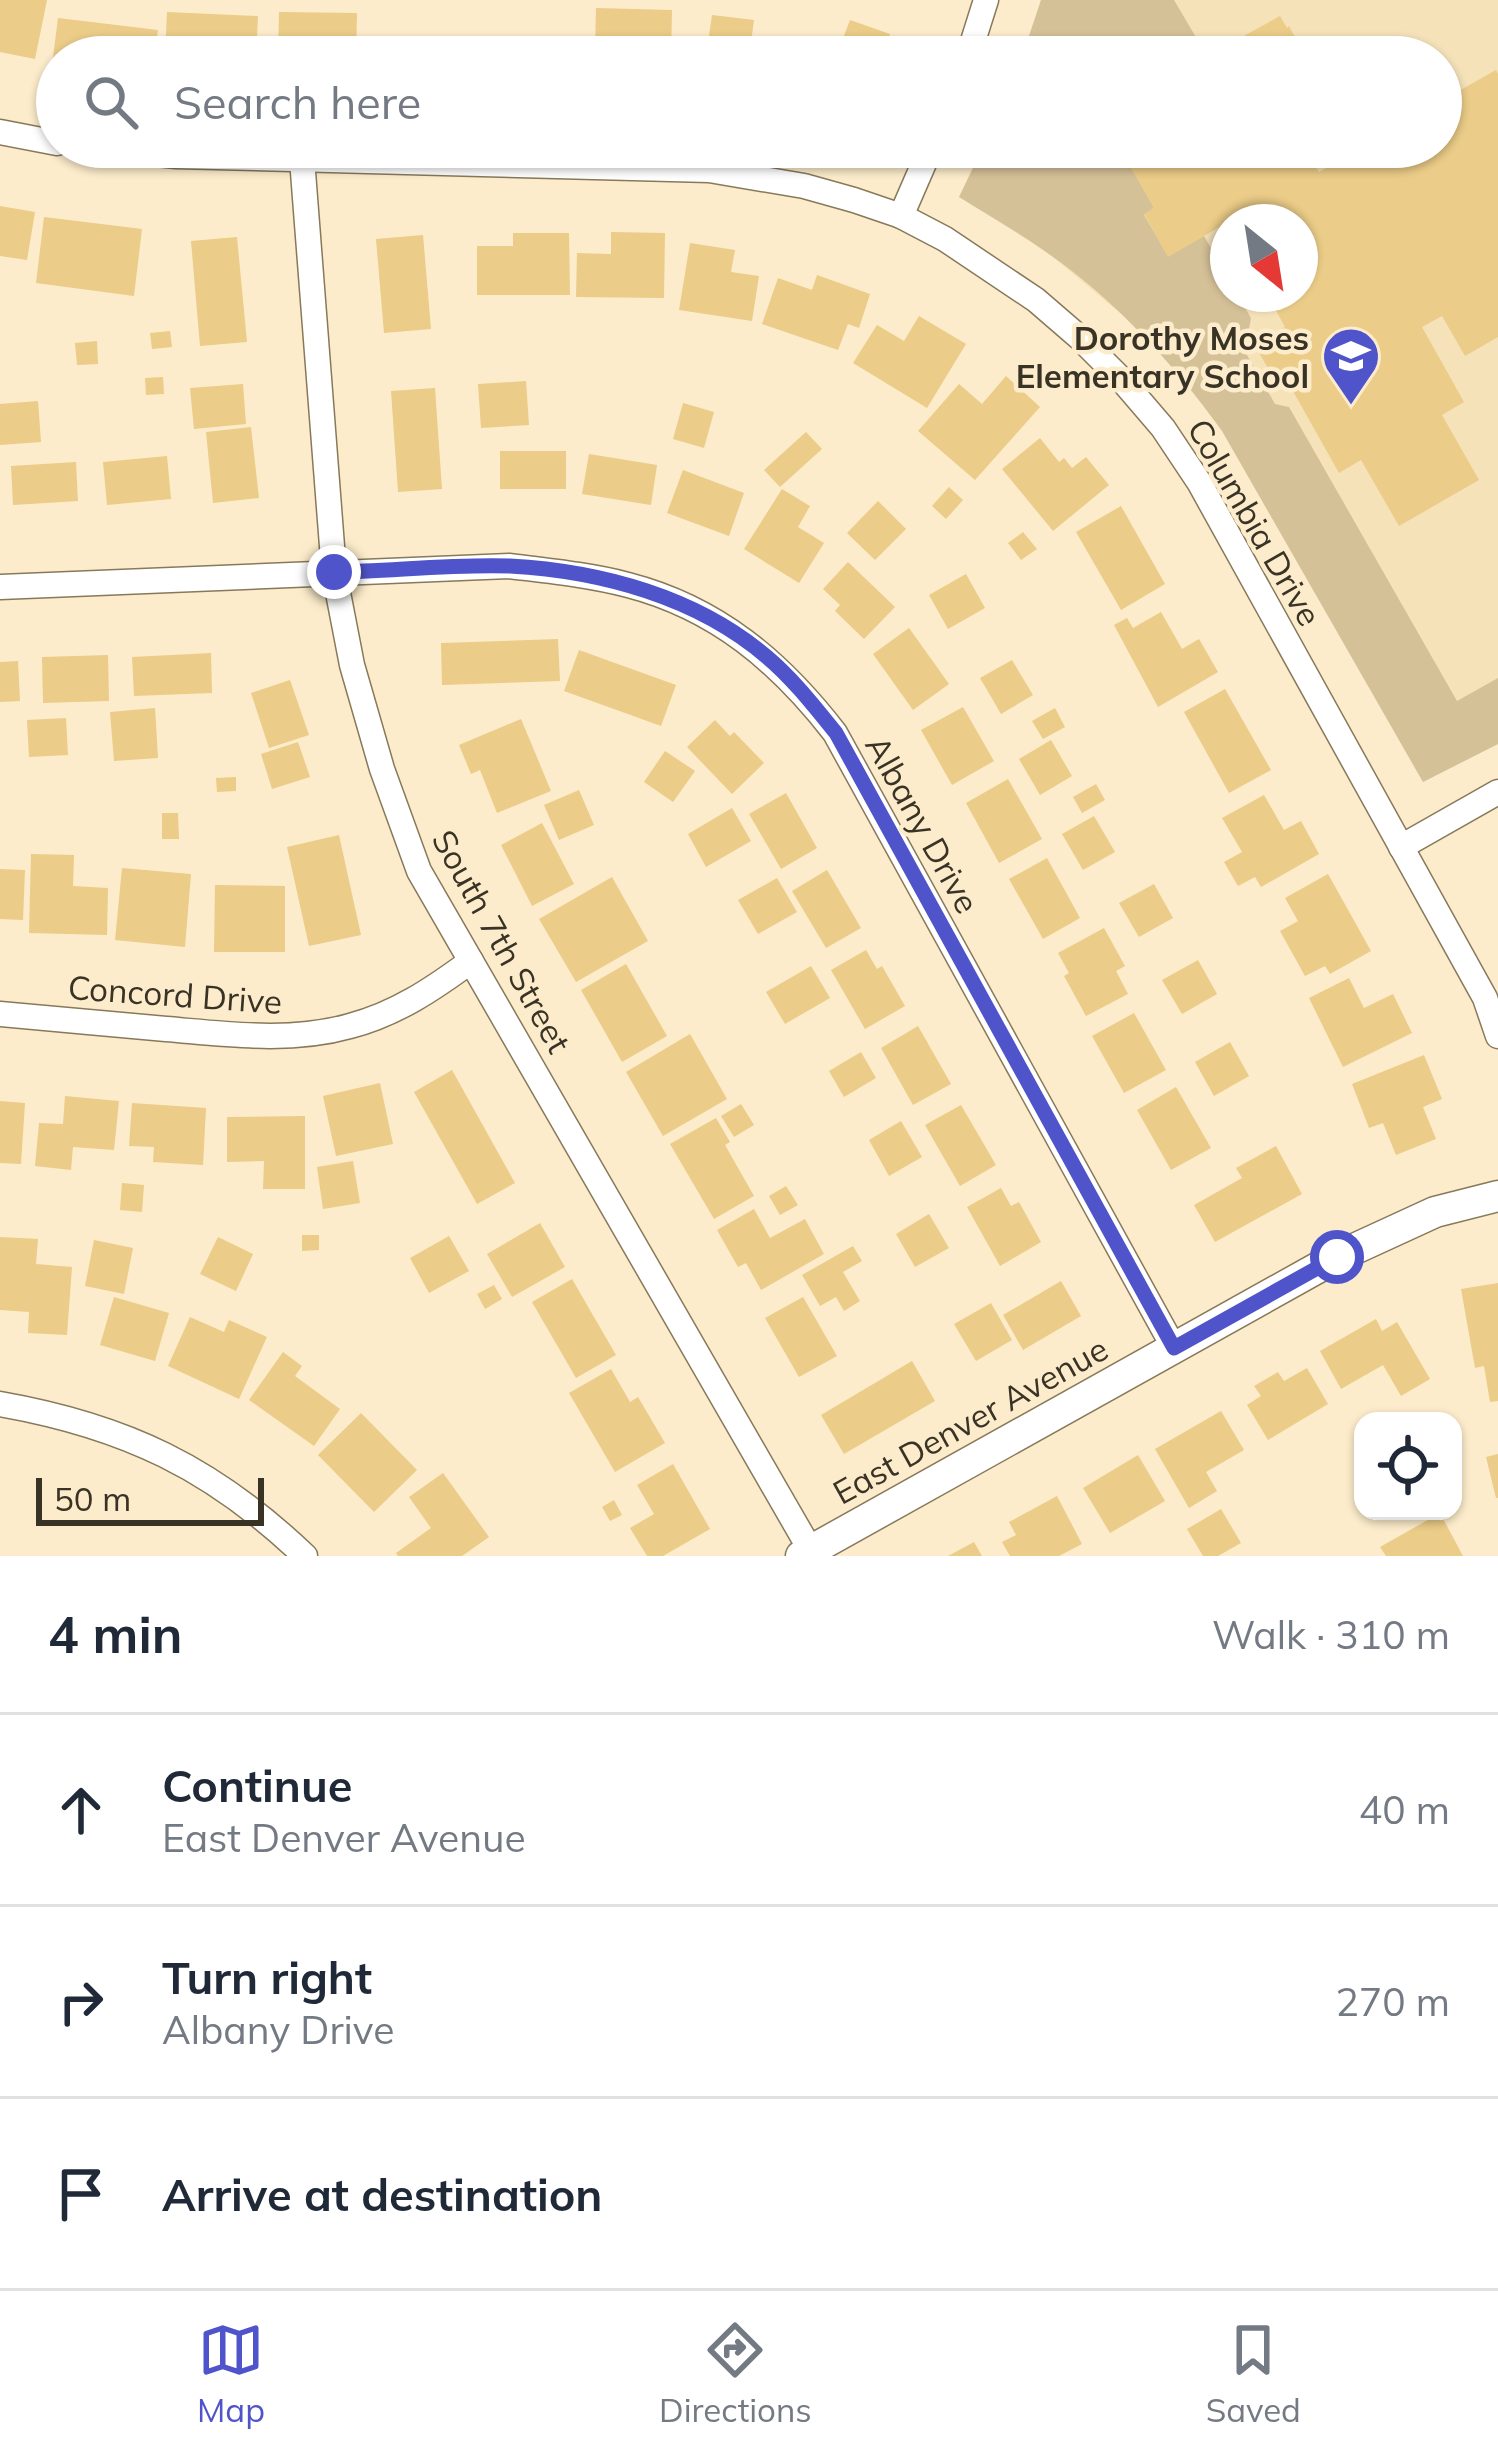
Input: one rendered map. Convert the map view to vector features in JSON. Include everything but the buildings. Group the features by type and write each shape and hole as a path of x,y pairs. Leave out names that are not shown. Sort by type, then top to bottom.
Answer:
{"street":[{"path":"975,36 986,0"},
{"path":"0,133 36,139"},
{"name":"South 7th Street","path":"303,168 334,572 352,665 382,769 419,871 806,1553"},
{"name":"Columbia Drive","path":"635,168 709,170 804,186 901,216 1036,299 1108,365 1162,428 1199,482 1485,998 1498,1036"},
{"path":"901,216 922,168"},
{"name":"Albany Drive","path":"0,587 509,566 630,585 679,602 725,626 766,656 836,733 1174,1348"},
{"path":"1401,847 1498,792"},
{"name":"Concord Drive","path":"0,1014 256,1036 303,1035 349,1027 393,1011 434,989 471,961"},
{"name":"East Denver Avenue","path":"806,1553 1337,1257 1435,1212 1498,1196"},
{"path":"0,1404 56,1414 171,1456 224,1488 305,1556"}],"shaded area":[{"name":"Dorothy Moses Elementary School","path":"1041,0 1498,0 1498,744 1423,782 1222,431 1187,383 1127,319 1048,253 959,197 973,168 1462,168 1462,36 1029,36"},
{"path":"1041,0 1174,0 1195,36 1029,36"},
{"path":"973,168 1132,168 1154,208 1144,215 1168,256 1204,236 1210,246 1210,312 1248,312 1248,334 1239,341 1275,404 1289,407 1457,701 1498,678 1498,744 1423,782 1222,431 1141,334 1096,291 959,197"}],"place":[{"name":"Dorothy Moses Elementary School","path":"1351,407"}],"route":[{"path":"334,572 509,566 580,575 679,602 725,626 766,656 836,733 1174,1348 1337,1257"}]}
